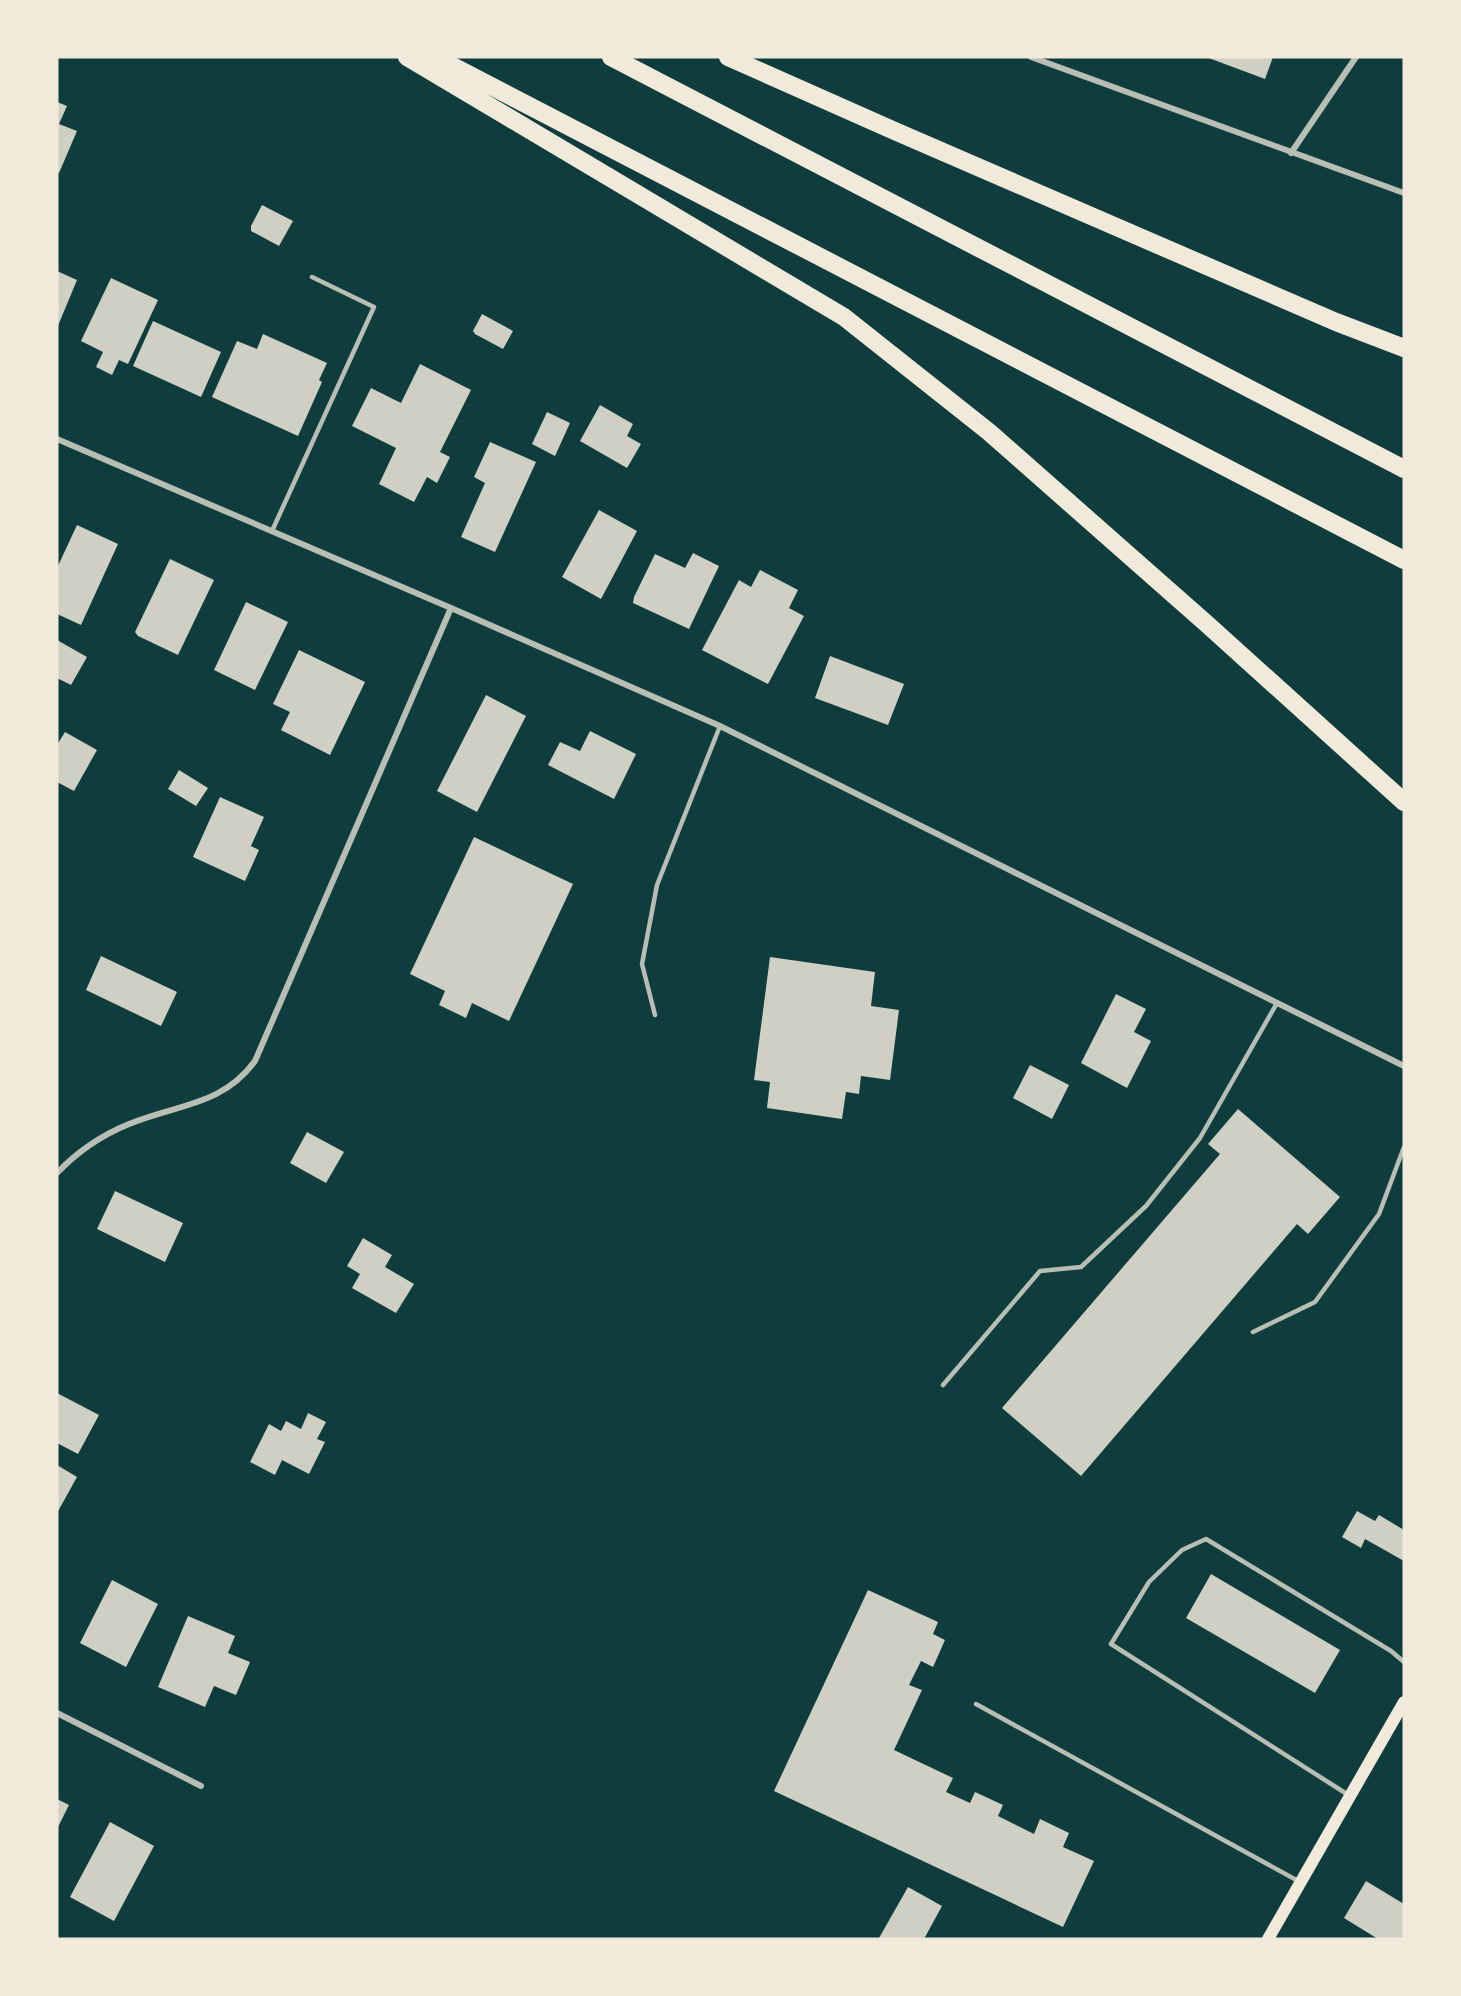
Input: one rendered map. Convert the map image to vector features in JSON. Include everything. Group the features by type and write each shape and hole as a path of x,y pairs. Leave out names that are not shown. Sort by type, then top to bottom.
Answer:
{"highway":[{"path":"407,57 844,317 989,432 1404,802"},
{"path":"435,57 1404,560"},
{"path":"611,57 1404,469"},
{"path":"728,57 1336,322 1404,348"}],"main road":[{"path":"1268,1939 1404,1702"}],"street":[{"path":"1031,57 1404,193"},
{"path":"1291,153 1356,57"},
{"path":"57,439 720,726 1404,1066"},
{"path":"57,1173 87,1146 111,1132 130,1123 212,1098 237,1082 255,1061 451,608"},
{"path":"57,1713 201,1786"}],"lane":[{"path":"272,531 374,307 312,278"},
{"path":"655,1015 642,964 657,885 720,726"},
{"path":"943,1385 1040,1271 1081,1267 1146,1206 1200,1138 1277,1003"},
{"path":"1253,1332 1315,1302 1379,1214 1404,1147"},
{"path":"1350,1796 1111,1644 1149,1582 1182,1550 1206,1539 1391,1651 1404,1662"},
{"path":"976,1704 1300,1882"}],"building":[{"path":"1206,57 1273,57 1265,79"},
{"path":"57,102 67,106 59,124 77,131 59,173 57,172"},
{"path":"262,205 293,221 279,246 251,231 251,226"},
{"path":"57,271 77,280 57,328"},
{"path":"111,278 158,300 128,364 119,360 112,375 96,367 103,352 81,341"},
{"path":"482,314 513,331 503,349 473,331"},
{"path":"153,321 221,352 201,397 133,366"},
{"path":"263,334 327,363 319,380 322,382 298,436 212,397 237,341 257,349"},
{"path":"420,364 471,390 440,452 450,457 437,483 427,477 414,502 379,484 396,448 352,426 371,388 401,403"},
{"path":"600,405 633,424 627,436 641,444 627,468 580,441"},
{"path":"547,412 570,423 555,456 532,444"},
{"path":"490,442 536,462 495,552 461,537 485,483 474,477"},
{"path":"599,510 637,531 601,599 562,577"},
{"path":"77,525 118,544 81,625 57,614 57,568"},
{"path":"693,553 719,566 689,629 633,603 655,554 685,568"},
{"path":"170,559 214,580 178,655 138,636 135,632"},
{"path":"760,570 798,590 789,608 804,616 768,684 702,650 739,580 751,587"},
{"path":"246,602 288,622 255,690 214,670"},
{"path":"57,640 87,657 71,685 57,678"},
{"path":"299,650 365,682 330,755 281,730 290,712 273,704"},
{"path":"830,656 904,684 888,725 815,698"},
{"path":"486,695 526,716 477,812 437,791"},
{"path":"590,731 636,754 614,799 548,765 560,742 580,751"},
{"path":"65,732 97,750 74,791 57,782 57,745"},
{"path":"179,770 208,788 196,806 168,789"},
{"path":"220,797 264,817 251,846 259,850 245,881 193,857"},
{"path":"474,837 573,884 509,1021 472,1003 466,1018 439,1005 445,991 410,974"},
{"path":"101,956 177,992 161,1026 86,990"},
{"path":"770,957 875,972 871,1006 899,1010 890,1080 861,1076 859,1094 846,1092 842,1119 767,1108 770,1082 754,1080"},
{"path":"1116,994 1146,1009 1134,1032 1151,1041 1127,1088 1081,1063"},
{"path":"1030,1065 1069,1085 1052,1119 1013,1098"},
{"path":"1238,1109 1340,1197 1308,1234 1297,1224 1081,1476 1002,1408 1220,1154 1208,1144"},
{"path":"307,1132 344,1152 326,1183 290,1163"},
{"path":"115,1191 183,1223 165,1262 97,1229"},
{"path":"363,1238 392,1255 385,1267 414,1284 396,1313 352,1288 360,1274 347,1266"},
{"path":"57,1393 99,1415 78,1454 57,1443"},
{"path":"308,1413 326,1422 317,1439 325,1442 309,1474 282,1460 275,1475 250,1462 269,1424 281,1431 286,1421 301,1429"},
{"path":"57,1465 77,1477 57,1513"},
{"path":"1357,1511 1375,1521 1379,1515 1404,1530 1404,1561 1365,1539 1361,1548 1342,1537"},
{"path":"1211,1574 1340,1650 1315,1693 1186,1618"},
{"path":"112,1580 158,1604 126,1667 80,1643"},
{"path":"868,1590 938,1622 933,1634 945,1640 933,1667 921,1661 909,1685 922,1690 894,1750 953,1778 946,1792 970,1803 975,1792 1003,1805 998,1816 1034,1834 1040,1819 1069,1833 1063,1847 1094,1861 1063,1927 774,1791"},
{"path":"188,1616 235,1636 228,1653 250,1662 236,1695 214,1686 205,1707 158,1687"},
{"path":"57,1799 69,1805 57,1829"},
{"path":"110,1822 154,1846 114,1921 70,1897"},
{"path":"1366,1881 1404,1904 1404,1939 1378,1939 1344,1918"},
{"path":"908,1887 942,1906 924,1939 879,1938"}]}
